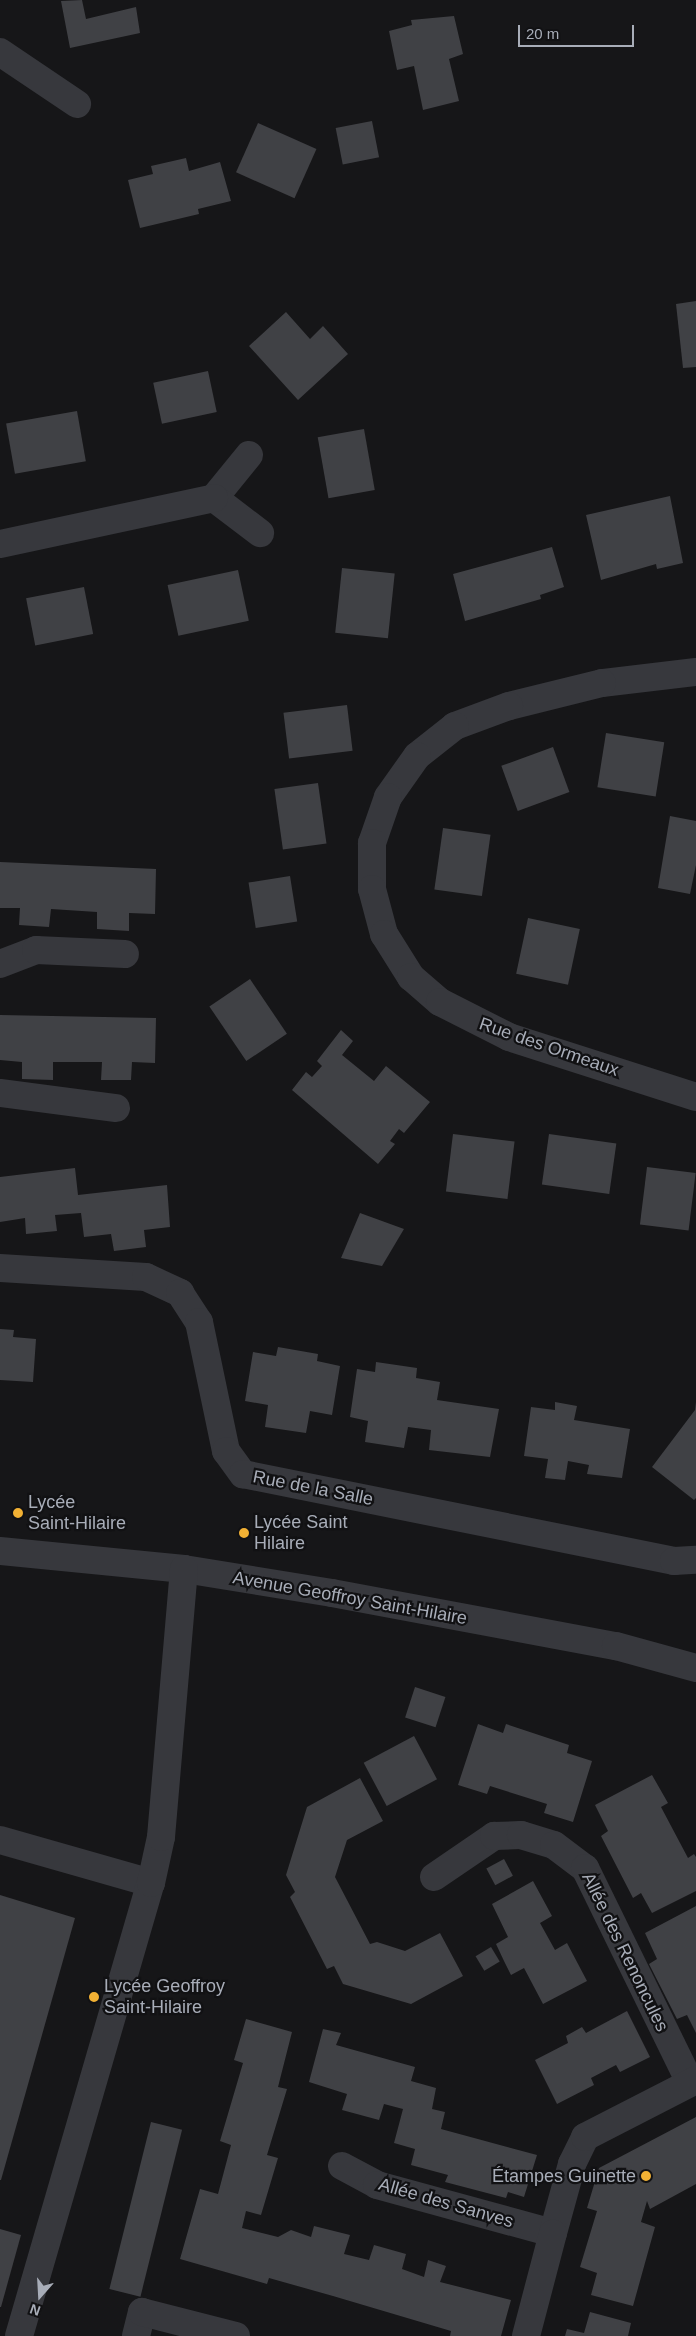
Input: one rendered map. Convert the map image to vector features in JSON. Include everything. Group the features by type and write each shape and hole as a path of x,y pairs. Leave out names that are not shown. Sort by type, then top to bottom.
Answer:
{"street":[{"path":"0,52 77,104"},
{"path":"0,544 214,498 249,455"},
{"path":"214,498 260,533"},
{"name":"Rue des Ormeaux","path":"696,672 602,684 509,706 455,726 417,756 394,788 372,843 372,889 384,934 411,977 440,1002 509,1037 696,1097"},
{"path":"0,964 36,950 125,954"},
{"path":"0,1093 116,1108"},
{"name":"Rue de la Salle","path":"0,1268 146,1277 180,1293 199,1322 226,1451 243,1474 674,1561 696,1560"},
{"name":"Avenue Geoffroy Saint-Hilaire","path":"0,1551 184,1569 616,1646 696,1668"},
{"path":"19,2336 151,1883 161,1837 184,1569"},
{"name":"Allée des Renoncules","path":"434,1877 494,1836 521,1835 554,1845 585,1868 693,2081"},
{"path":"0,1840 151,1883"},
{"path":"526,2336 572,2164 585,2137 693,2081"},
{"name":"Allée des Sanves","path":"342,2166 377,2185 553,2233"},
{"path":"136,2336 142,2312 236,2336"}],"building":[{"path":"82,0 86,19 136,7 140,33 70,48 61,1"},
{"path":"454,16 463,54 449,59 459,101 423,110 414,66 397,70 389,31 412,25 411,20"},
{"path":"372,121 379,157 343,164 336,128"},
{"path":"258,123 316,149 295,198 236,172"},
{"path":"186,158 189,171 220,162 231,201 198,209 199,214 140,228 128,180 153,174 151,166"},
{"path":"696,301 696,367 683,368 676,304"},
{"path":"286,312 310,339 323,326 348,354 298,400 249,346"},
{"path":"208,371 217,412 162,424 153,383"},
{"path":"77,411 86,461 15,474 6,424"},
{"path":"364,429 375,490 328,498 318,437"},
{"path":"670,496 683,563 657,569 656,564 601,580 586,515"},
{"path":"552,547 564,587 540,595 541,599 465,621 453,574"},
{"path":"342,568 395,574 388,638 335,633"},
{"path":"238,570 249,621 178,636 168,585"},
{"path":"84,587 93,634 35,645 26,598"},
{"path":"347,705 353,751 289,758 283,713"},
{"path":"606,733 664,742 656,797 597,787"},
{"path":"553,747 569,792 518,811 501,766"},
{"path":"318,783 326,843 283,850 274,789"},
{"path":"670,816 696,821 696,865 690,894 658,888"},
{"path":"443,828 491,835 482,896 434,889"},
{"path":"0,862 156,869 155,914 129,913 129,931 97,929 97,912 51,909 49,927 19,925 20,908 0,908"},
{"path":"290,876 297,921 256,928 249,883"},
{"path":"528,918 580,929 568,985 516,974"},
{"path":"250,979 287,1034 246,1061 209,1006"},
{"path":"0,1015 156,1018 155,1063 132,1062 131,1080 101,1080 102,1062 53,1062 53,1080 22,1079 22,1062 0,1060"},
{"path":"341,1030 353,1041 342,1055 374,1081 386,1066 430,1102 404,1133 399,1129 390,1141 395,1144 378,1164 292,1090 306,1072 312,1077 322,1066 317,1061"},
{"path":"453,1134 515,1142 507,1199 446,1192"},
{"path":"549,1134 616,1143 609,1194 542,1185"},
{"path":"647,1167 696,1173 689,1231 640,1225"},
{"path":"75,1168 78,1195 167,1185 170,1227 144,1230 146,1247 114,1251 111,1234 84,1237 81,1213 55,1215 57,1231 26,1234 25,1218 0,1222 0,1177"},
{"path":"360,1213 404,1229 382,1266 341,1258"},
{"path":"0,1329 14,1330 13,1337 36,1339 33,1382 0,1380"},
{"path":"278,1347 318,1354 317,1361 340,1366 332,1415 310,1411 306,1433 265,1427 268,1405 245,1401 253,1352 276,1356"},
{"path":"376,1362 417,1368 416,1378 440,1382 437,1400 499,1409 490,1457 429,1450 431,1430 408,1427 404,1448 365,1442 368,1421 350,1417 357,1369 375,1372"},
{"path":"555,1402 577,1406 574,1420 630,1429 622,1478 587,1474 589,1465 568,1461 565,1480 545,1478 548,1459 524,1456 531,1407 555,1410"},
{"path":"696,1402 696,1498 694,1500 652,1467 695,1410"},
{"path":"415,1687 445,1697 436,1727 405,1717"},
{"path":"478,1724 503,1733 506,1724 569,1745 567,1753 592,1761 573,1822 544,1813 547,1804 490,1786 487,1794 458,1785"},
{"path":"414,1736 437,1779 387,1806 364,1763"},
{"path":"652,1775 668,1803 661,1807 688,1858 694,1854 696,1857 696,1891 652,1913 641,1893 633,1898 601,1836 608,1831 595,1805"},
{"path":"360,1778 383,1821 347,1840 335,1877 370,1944 377,1942 405,1951 440,1933 463,1976 411,2004 343,1984 334,1966 327,1969 290,1897 295,1892 286,1875 307,1807"},
{"path":"504,1859 513,1876 495,1885 486,1868"},
{"path":"533,1881 552,1916 540,1923 555,1950 567,1943 587,1981 543,2004 524,1968 511,1975 496,1944 508,1937 492,1904"},
{"path":"0,1895 75,1918 1,2180 0,2180"},
{"path":"696,1906 696,2033 687,2015 677,2019 649,1964 657,1959 645,1933"},
{"path":"491,1947 500,1962 484,1971 476,1956"},
{"path":"627,2011 650,2057 620,2072 616,2065 591,2078 594,2085 557,2104 535,2060 568,2043 566,2036 582,2027 586,2033"},
{"path":"246,2019 292,2032 278,2087 287,2089 267,2155 278,2158 261,2215 246,2211 242,2228 278,2237 291,2230 311,2237 314,2226 350,2235 344,2254 369,2260 374,2245 406,2254 402,2269 424,2277 428,2260 446,2266 440,2282 511,2300 501,2336 450,2336 451,2331 333,2296 269,2278 267,2284 180,2259 200,2189 218,2194 231,2145 220,2141 243,2063 234,2060"},
{"path":"323,2029 341,2033 336,2045 415,2067 411,2081 436,2088 432,2109 445,2112 441,2129 537,2155 524,2197 508,2192 506,2198 445,2182 448,2175 411,2165 415,2149 394,2143 403,2109 384,2104 379,2120 342,2110 347,2094 309,2082"},
{"path":"696,2117 696,2184 650,2209 647,2201 641,2222 655,2227 633,2306 591,2295 597,2273 580,2267 597,2211 587,2208 599,2168"},
{"path":"151,2122 182,2130 140,2297 109,2289"},
{"path":"0,2229 21,2235 1,2307 0,2307"},
{"path":"590,2312 631,2323 628,2336 565,2336 567,2329 584,2333"}],"place":[{"name":"Lycée Saint-Hilaire","path":"18,1513"},
{"name":"Lycée Saint Hilaire","path":"244,1533"},
{"name":"Lycée Geoffroy Saint-Hilaire","path":"94,1997"},
{"name":"Étampes Guinette","path":"646,2176"}]}
